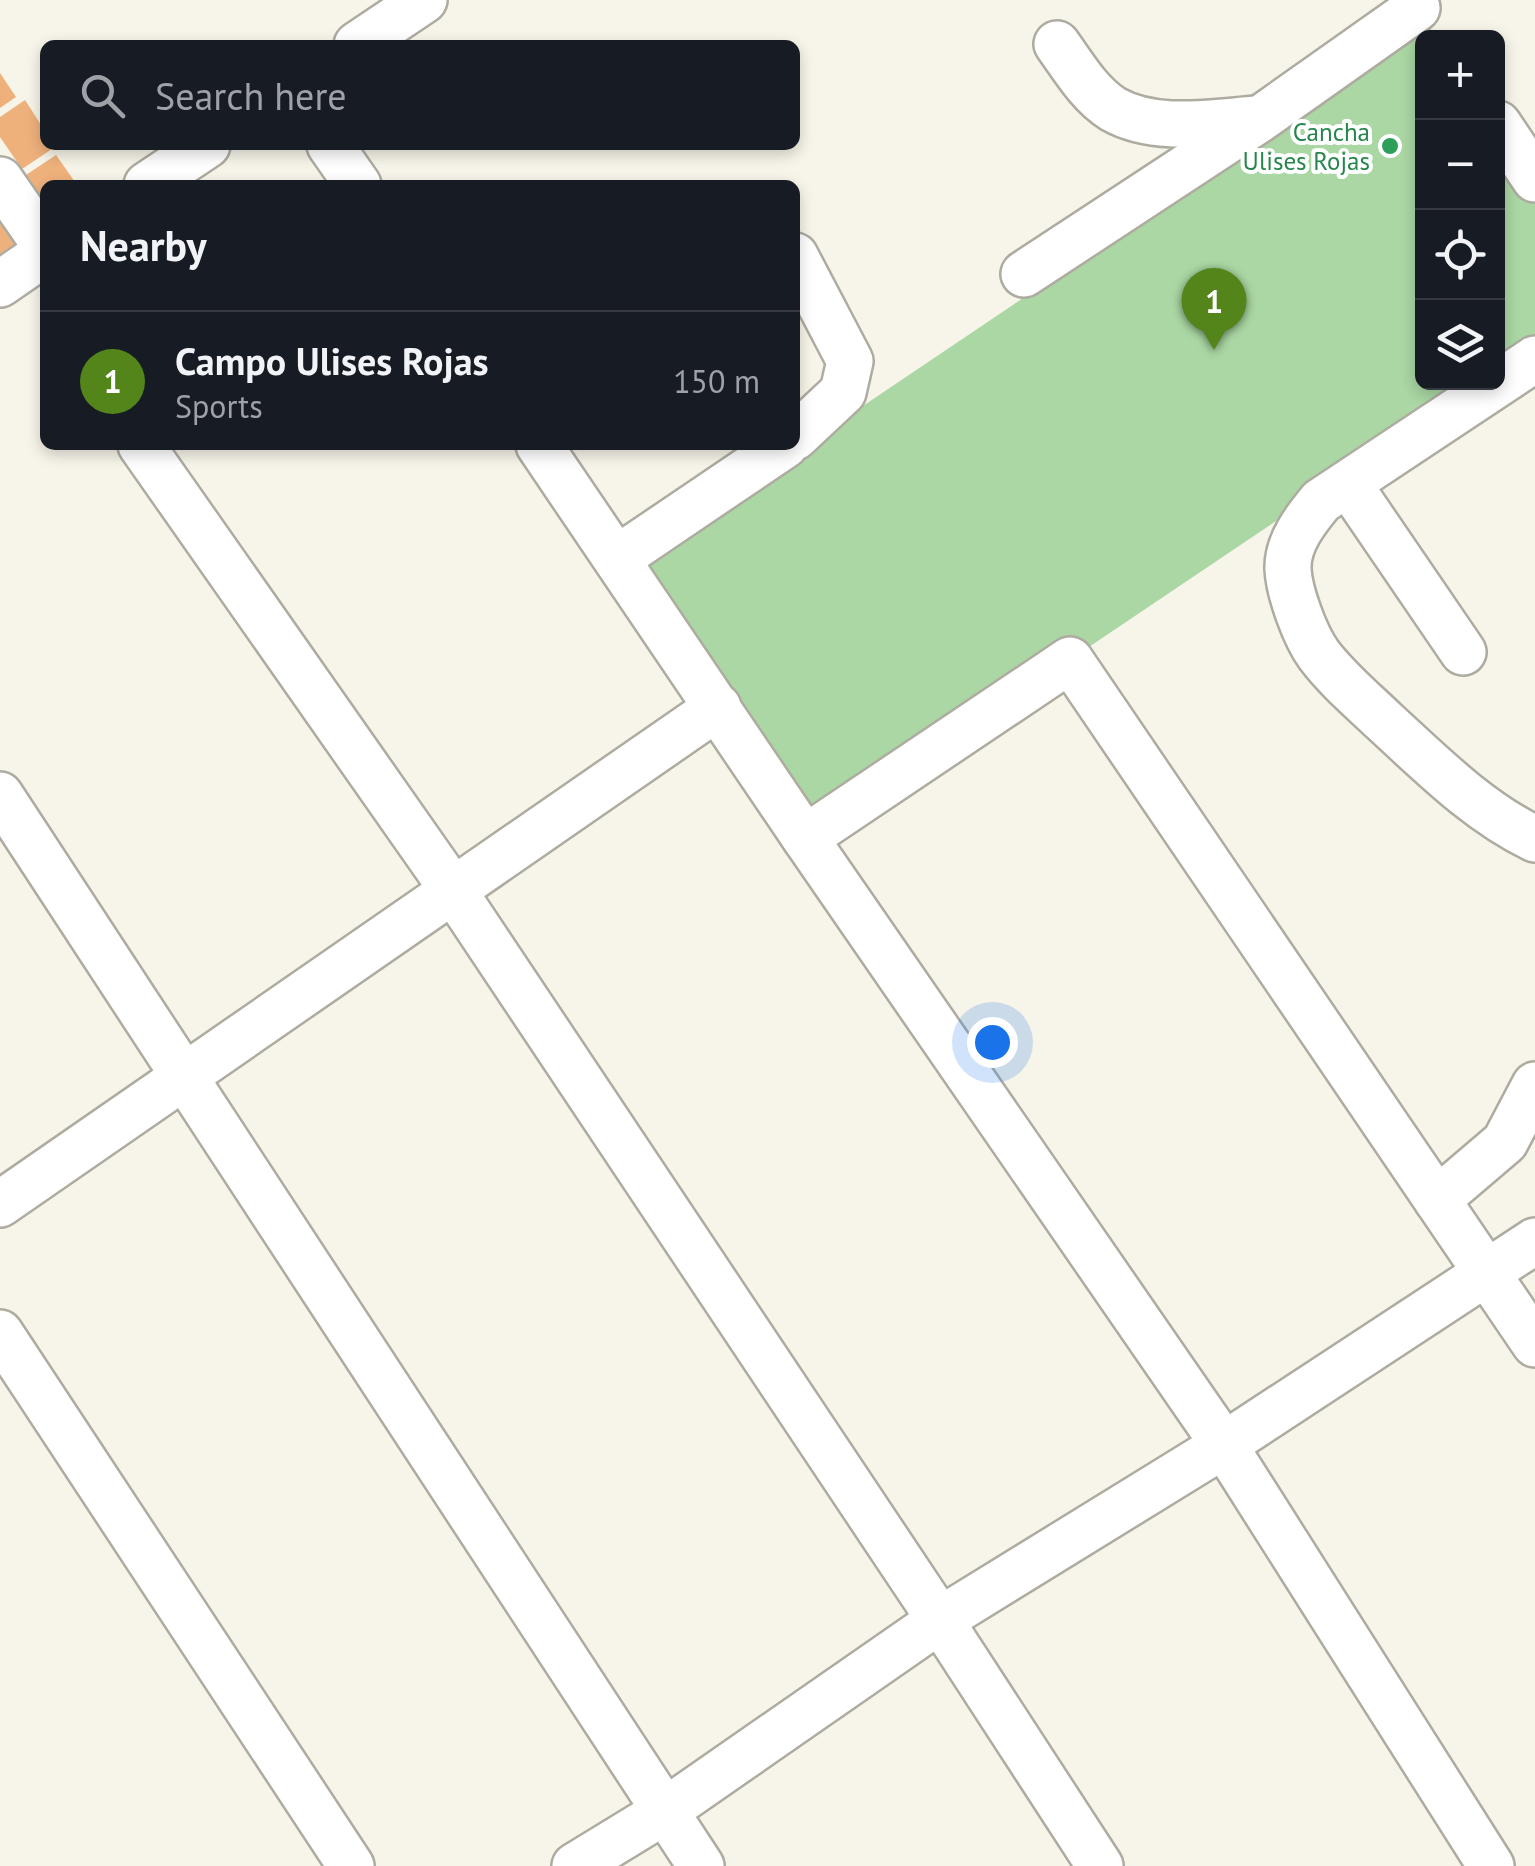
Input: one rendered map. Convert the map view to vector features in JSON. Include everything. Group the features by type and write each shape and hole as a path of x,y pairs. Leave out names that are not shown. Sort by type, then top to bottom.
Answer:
{"street":[{"path":"364,40 424,0"},
{"path":"1024,274 1422,15"},
{"path":"1058,44 1091,90 1112,108 1142,120 1163,123 1260,119"},
{"path":"154,180 200,150"},
{"path":"334,150 354,180"},
{"path":"0,180 40,238"},
{"path":"0,284 40,257"},
{"path":"800,266 850,361 843,392 800,432"},
{"path":"1535,359 1322,501 1302,524 1288,565 1292,596 1318,653 1360,698 1455,786 1512,828 1535,839"},
{"path":"145,450 453,890 1100,1866"},
{"path":"542,450 1224,1445 1490,1866"},
{"path":"618,558 778,450"},
{"path":"1348,485 1463,652"},
{"path":"805,838 1070,660 1535,1344"},
{"path":"0,1204 718,707"},
{"path":"0,795 701,1866"},
{"path":"1438,1200 1506,1142 1535,1085"},
{"path":"575,1866 665,1811 940,1620 1224,1445 1535,1241"},
{"path":"0,1333 351,1866"}],"green space":[{"path":"1415,34 1415,390 1471,390 805,838 624,567"},
{"path":"1505,140 1535,185 1535,346 1505,366"}],"building":[{"path":"0,73 16,97 0,108"},
{"path":"25,100 40,123 40,150 50,150 22,169 0,137 0,117"},
{"path":"56,155 74,180 40,180 40,196 26,175"},
{"path":"0,218 19,246 0,259"}],"place":[{"name":"Cancha Ulises Rojas","path":"1390,146"},
{"name":"Campo Ulises Rojas","path":"1214,350"}]}
